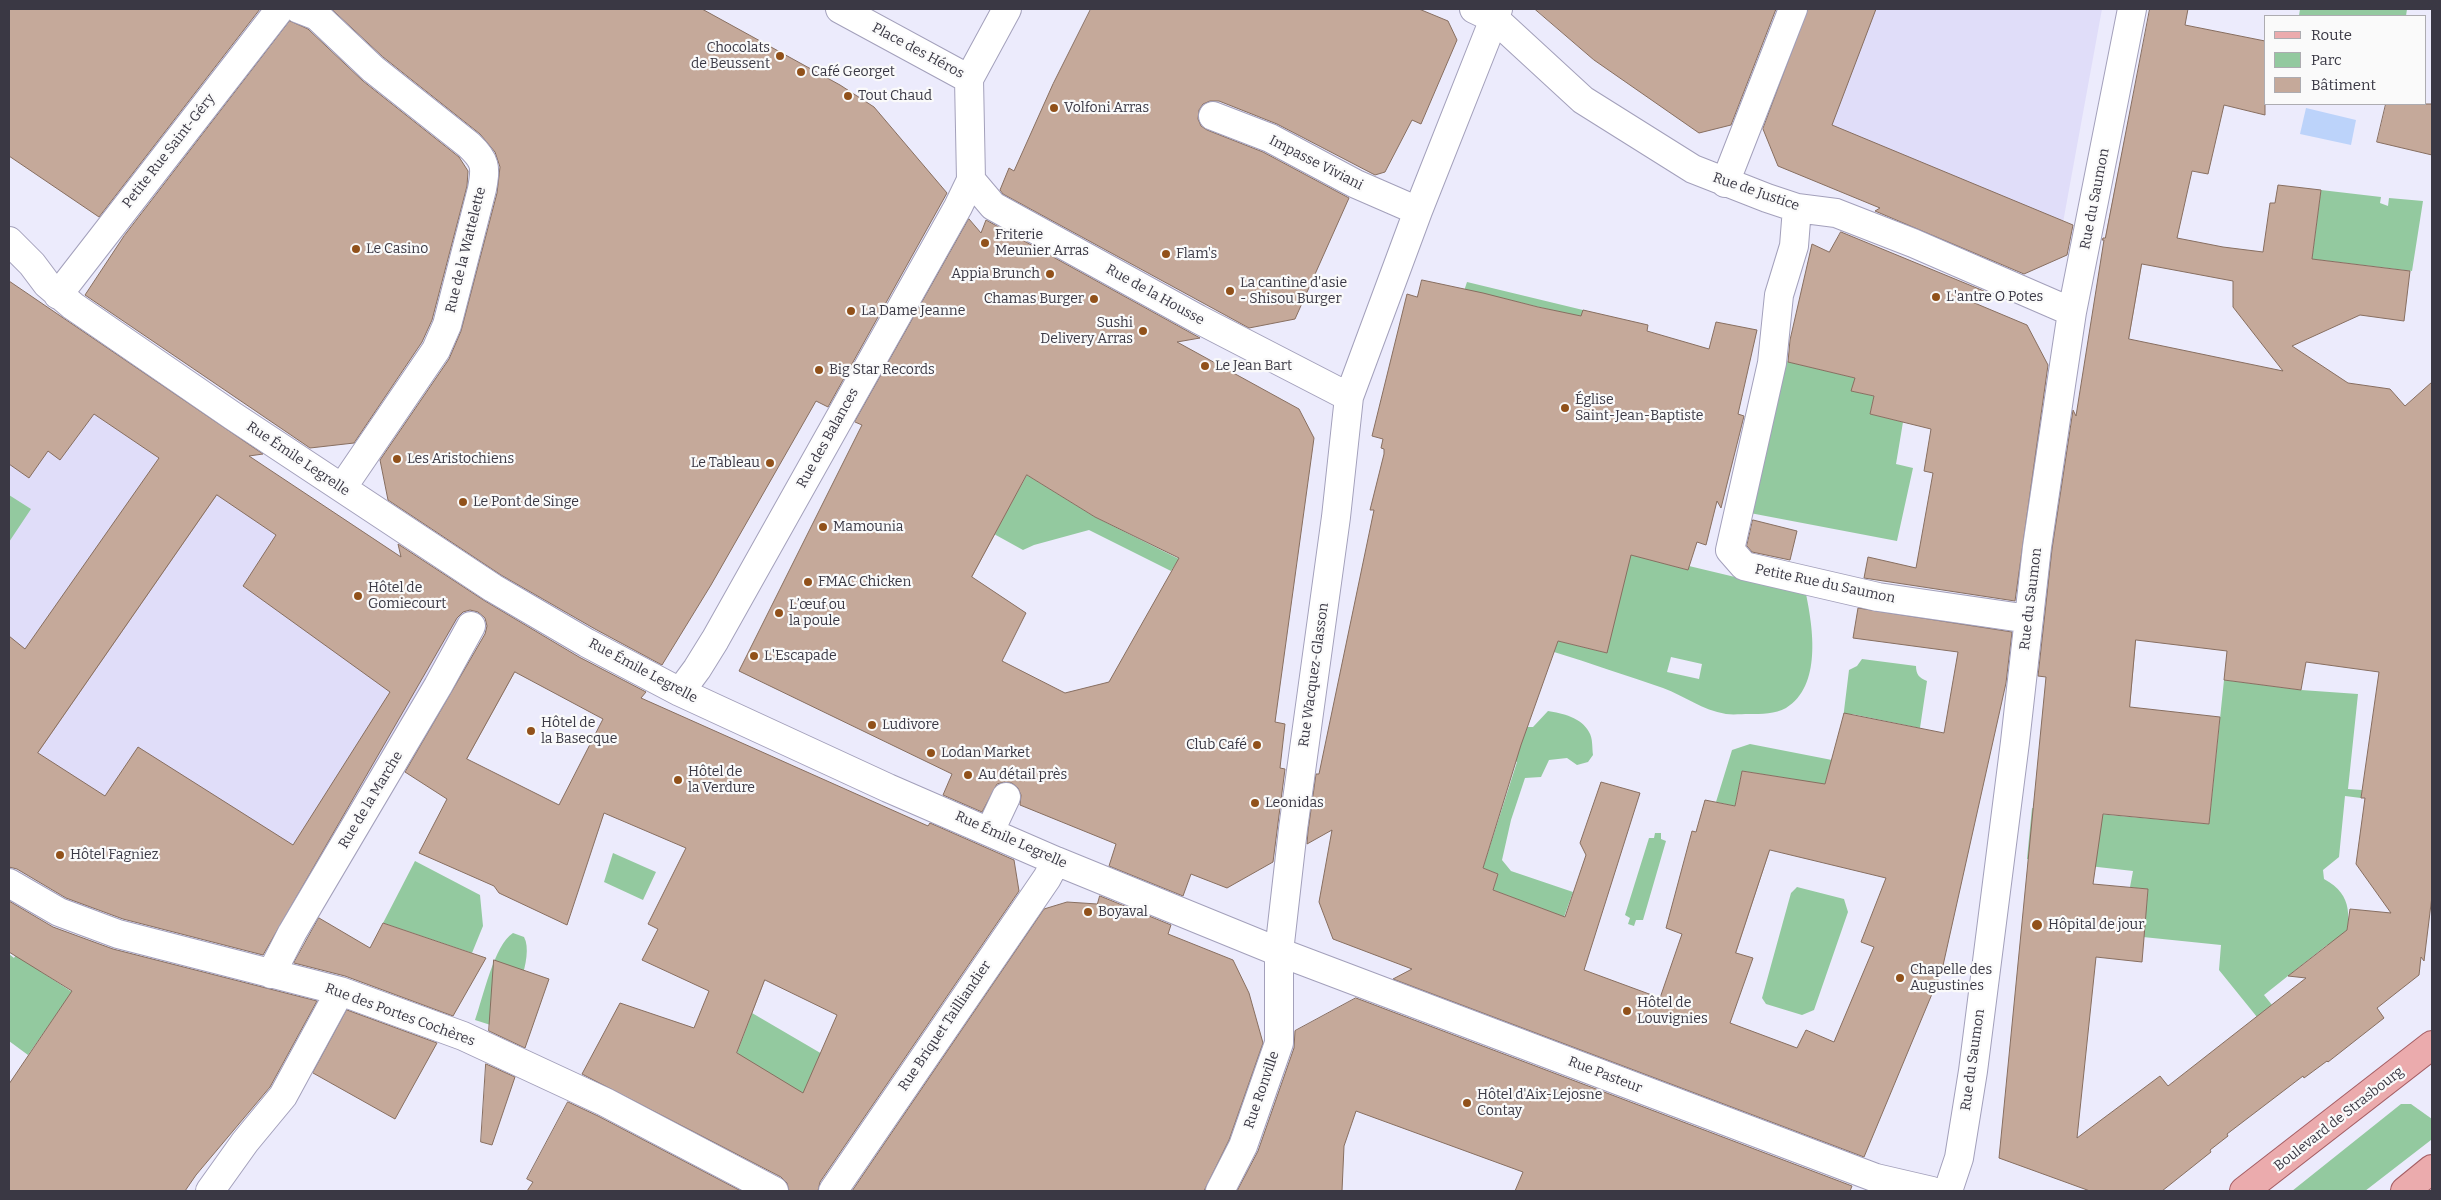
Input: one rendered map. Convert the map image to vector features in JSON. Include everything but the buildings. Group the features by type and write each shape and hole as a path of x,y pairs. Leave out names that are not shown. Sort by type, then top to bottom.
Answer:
{"main road":[{"name":"Boulevard de Strasbourg","path":"2244,1191 2432,1045"},
{"path":"2405,1191 2432,1169"}],"street":[{"name":"Petite Rue Saint-Géry","path":"58,294 280,9"},
{"name":"Rue de la Wattelette","path":"299,9 317,16 373,70 469,145 481,156 485,170 482,189 446,325 436,350 342,488"},
{"name":"Place des Héros","path":"840,9 969,79"},
{"name":"Place des Héros","path":"971,180 969,79 1007,9"},
{"path":"1725,183 1793,9"},
{"name":"Rue du Saumon","path":"1948,1191 1959,1158 1973,1071 2048,471 2072,312 2132,9"},
{"name":"Rue de Justice","path":"1489,12 1590,105 1693,169 1725,183 1797,208 1836,213 1913,243 2072,312"},
{"name":"Rue Wacquez-Glasson","path":"1279,952 1312,685 1336,517 1349,397 1481,49 1489,12"},
{"name":"Impasse Viviani","path":"1213,116 1270,138 1356,184 1418,211"},
{"name":"Rue de la Housse","path":"971,180 993,206 1198,319 1349,397"},
{"name":"Rue des Balances","path":"680,692 715,640 958,207 971,180"},
{"name":"Petite Rue du Saumon","path":"1797,208 1794,246 1779,295 1772,363 1730,550 1744,566 1878,597 2029,619"},
{"name":"Rue Émile Legrelle","path":"9,240 58,294 116,336 493,588 680,692 888,788 990,830 1056,861 1279,952"},
{"name":"Rue de la Marche","path":"271,974 284,947 471,626"},
{"path":"990,830 1006,797"},
{"name":"Rue Briquet Tailliandier","path":"833,1191 1047,878 1056,861"},
{"name":"Rue des Portes Cochères","path":"9,884 59,912 118,934 340,991 445,1029 521,1062 605,1102 774,1191"},
{"name":"Rue Ronville","path":"1220,1191 1243,1146 1279,1043 1279,952"},
{"name":"Rue Pasteur","path":"1279,952 1876,1178 1932,1191"},
{"path":"210,1191 244,1142 283,1096 340,991"}],"shaded area":[{"path":"1818,9 2102,9 2062,228 2049,263 2031,271 1767,140"},
{"path":"50,319 219,437 474,606 361,805 272,939 250,947 99,904 93,913 9,865 9,464 17,452 9,446 9,371"}],"green space":[{"path":"2300,9 2407,9 2406,15 2299,15"},
{"path":"2321,190 2381,197 2380,203 2388,206 2389,198 2423,201 2412,271 2312,259"},
{"path":"1467,282 1583,310 1581,317 1501,298 1499,305 1463,294"},
{"path":"1785,361 1855,378 1852,391 1874,396 1870,414 1903,422 1896,464 1913,468 1897,541 1750,513"},
{"path":"1027,475 1095,517 1179,559 1171,571 1089,530 1034,545 1023,550 994,534"},
{"path":"9,495 31,509 9,542"},
{"path":"1585,542 1688,570 1689,566 1806,594 1812,639 1810,671 1805,686 1797,698 1786,708 1777,711 1764,714 1726,714 1717,712 1663,688 1554,652 1558,641 1607,653","holes":["1671,657 1702,664 1699,679 1667,672"]},
{"path":"1862,659 1916,666 1918,675 1927,681 1920,728 1852,714 1843,719 1849,670 1857,666"},
{"path":"2224,680 2301,690 2358,694 2348,789 2362,790 2361,798 2345,796 2339,857 2323,870 2324,879 2341,893 2348,909 2345,948 2327,945 2264,995 2272,1005 2257,1017 2219,970 2221,945 2143,937 2148,890 2130,887 2133,871 2027,859 2032,808 2209,824"},
{"path":"1548,711 1571,717 1582,723 1591,737 1593,755 1588,762 1577,765 1567,758 1549,760 1541,777 1525,778 1511,820 1502,860 1511,871 1573,892 1564,917 1493,890 1498,874 1483,868 1517,762 1513,760 1524,727 1533,727"},
{"path":"1750,744 1832,760 1823,790 1793,779 1742,771 1735,806 1716,802 1732,750"},
{"path":"1655,833 1661,833 1661,839 1666,841 1643,920 1636,920 1634,926 1628,924 1630,918 1625,915 1649,838 1654,838"},
{"path":"613,853 656,872 643,900 604,882"},
{"path":"415,861 480,895 483,926 472,953 383,923"},
{"path":"1797,887 1844,899 1848,912 1814,1010 1802,1015 1766,1004 1762,998 1791,893"},
{"path":"9,904 63,935 40,971 72,992 28,1055 9,1041 9,954 14,958 26,937 9,927"},
{"path":"513,933 524,937 527,946 526,957 521,982 503,1029 475,1020 495,960 506,939"},
{"path":"752,1013 829,1058 793,1107 737,1053"},
{"path":"2401,1104 2411,1104 2432,1119 2431,1140 2365,1191 2292,1191"}],"water":[{"path":"2306,108 2356,120 2351,145 2300,134"}],"place":[{"name":"Chocolats de Beussent","path":"780,56"},
{"name":"Café Georget","path":"801,72"},
{"name":"Tout Chaud","path":"848,96"},
{"name":"Volfoni Arras","path":"1054,108"},
{"name":"Friterie Meunier Arras","path":"985,243"},
{"name":"Le Casino","path":"356,249"},
{"name":"Flam's","path":"1166,254"},
{"name":"Appia Brunch","path":"1050,274"},
{"name":"La cantine d'asie - Shisou Burger","path":"1230,291"},
{"name":"L'antre O Potes","path":"1936,297"},
{"name":"Chamas Burger","path":"1094,299"},
{"name":"La Dame Jeanne","path":"851,311"},
{"name":"Sushi Delivery Arras","path":"1143,331"},
{"name":"Le Jean Bart","path":"1205,366"},
{"name":"Big Star Records","path":"819,370"},
{"name":"Église Saint-Jean-Baptiste","path":"1565,408"},
{"name":"Les Aristochiens","path":"397,459"},
{"name":"Le Tableau","path":"770,463"},
{"name":"Le Pont de Singe","path":"463,502"},
{"name":"Mamounia","path":"823,527"},
{"name":"FMAC Chicken","path":"808,582"},
{"name":"Hôtel de Gomiecourt","path":"358,596"},
{"name":"L’œuf ou la poule","path":"779,613"},
{"name":"L'Escapade","path":"754,656"},
{"name":"Ludivore","path":"872,725"},
{"name":"Hôtel de la Basecque","path":"531,731"},
{"name":"Club Café","path":"1257,745"},
{"name":"Lodan Market","path":"931,753"},
{"name":"Au détail près","path":"968,775"},
{"name":"Hôtel de la Verdure","path":"678,780"},
{"name":"Leonidas","path":"1255,803"},
{"name":"Hôtel Fagniez","path":"60,855"},
{"name":"Boyaval","path":"1088,912"},
{"name":"Hôpital de jour","path":"2037,925"},
{"name":"Chapelle des Augustines","path":"1900,978"},
{"name":"Hôtel de Louvignies","path":"1627,1011"},
{"name":"Hôtel d'Aix-Lejosne Contay","path":"1467,1103"}]}
